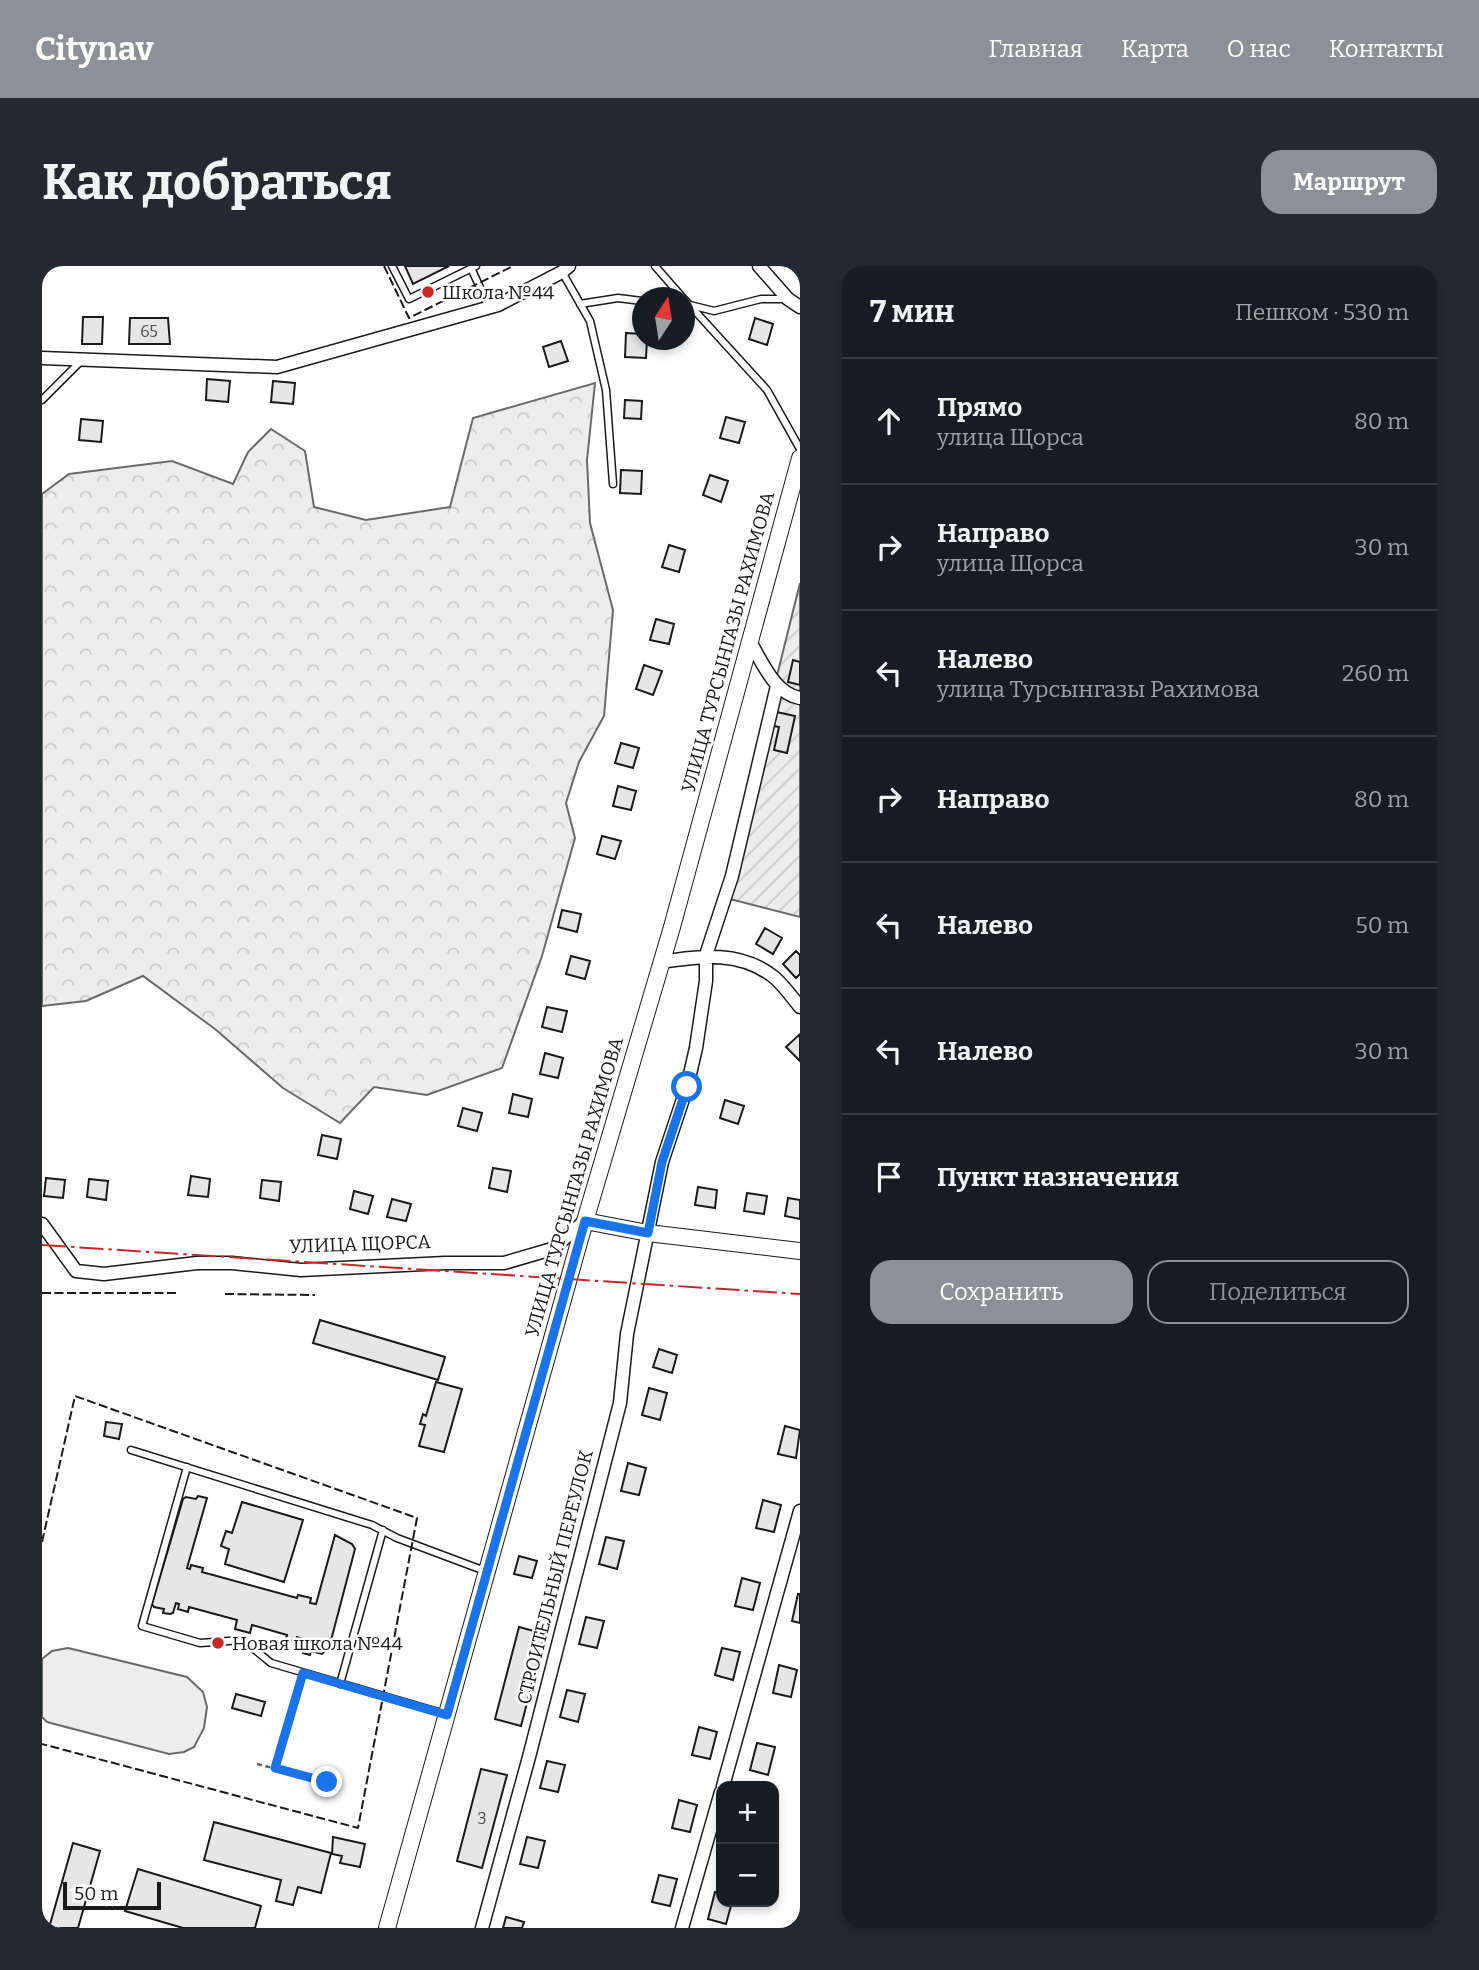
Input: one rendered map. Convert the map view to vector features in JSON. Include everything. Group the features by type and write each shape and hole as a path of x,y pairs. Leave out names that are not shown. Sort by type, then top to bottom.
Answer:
{"street":[{"path":"759,266 788,299 800,307"},
{"path":"42,358 277,367 489,307 565,268"},
{"name":"УЛИЦА ТУРСЫНГАЗЫ РАХИМОВА","path":"387,1928 585,1221 661,962 800,458"},
{"path":"750,642 777,686 789,696 800,698"},
{"path":"648,1233 662,1162 687,1087 696,1048 706,981 706,955 732,876 777,686"},
{"path":"661,962 706,955 752,963 775,978 800,1007"},
{"path":"585,1221 648,1233 800,1251"},
{"name":"УЛИЦА ЩОРСА","path":"42,1224 76,1271 104,1274 197,1263 232,1263 301,1270 431,1263 504,1264 552,1249 585,1221"},
{"name":"СТРОИТЕЛЬНЫЙ ПЕРЕУЛОК","path":"482,1928 620,1404 627,1334 648,1233"},
{"path":"724,1781 800,1511"},
{"path":"682,1928 716,1809"}],"lane":[{"path":"392,266 409,299 473,267 489,307"},
{"path":"655,266 674,287"},
{"path":"565,268 590,321 606,390 613,484"},
{"path":"580,304 618,298 632,299"},
{"path":"695,307 713,310 761,299 788,299"},
{"path":"695,314 767,390 800,449"},
{"path":"42,400 83,359"},
{"path":"131,1450 383,1530 397,1538 487,1572"},
{"path":"187,1467 142,1626 200,1643 243,1640 271,1663 447,1715"},
{"path":"340,1684 383,1530"}],"path":[{"path":"275,1768 303,1673"},
{"path":"257,1764 327,1782"}],"shaded area":[{"path":"68,1648 187,1677 203,1692 207,1707 204,1728 194,1747 184,1752 169,1754 47,1722 42,1717 42,1659 52,1651"}],"green space":[{"path":"595,383 587,460 590,523 613,610 604,716 579,762 566,803 575,838 542,956 502,1068 427,1095 374,1087 340,1123 283,1088 215,1029 143,976 86,1001 42,1006 42,494 69,474 172,461 233,484 248,452 271,429 305,451 314,507 366,520 450,507 473,418"},
{"path":"800,583 800,917 722,897"}],"building":[{"name":"Школа №44","path":"405,266 449,266 413,284"},
{"path":"83,317 103,317 102,344 82,344"},
{"path":"130,318 168,318 170,344 129,344"},
{"path":"755,318 773,324 767,345 749,339"},
{"path":"626,333 632,333 632,350 646,350 646,358 625,357"},
{"path":"561,341 568,361 549,367 543,347"},
{"path":"207,379 230,381 228,402 206,400"},
{"path":"273,381 295,383 293,404 271,402"},
{"path":"625,400 642,401 641,419 624,418"},
{"path":"726,417 745,422 739,443 720,438"},
{"path":"81,419 103,421 101,442 79,440"},
{"path":"621,470 642,471 641,494 620,493"},
{"path":"710,475 728,481 721,502 703,495"},
{"path":"669,545 685,550 679,572 662,567"},
{"path":"656,619 674,624 669,644 650,640"},
{"path":"793,660 800,662 800,685 788,682"},
{"path":"644,665 662,671 653,695 636,689"},
{"path":"772,711 795,716 787,753 774,750 779,727 769,725"},
{"path":"621,743 639,748 633,768 615,763"},
{"path":"618,786 636,791 631,810 613,806"},
{"path":"602,836 621,841 615,859 597,854"},
{"path":"562,910 581,914 577,932 558,927"},
{"path":"765,928 782,938 773,954 756,944"},
{"path":"796,951 800,955 800,974 796,978 783,964"},
{"path":"571,956 590,961 585,979 566,974"},
{"path":"547,1007 567,1011 562,1032 542,1027"},
{"path":"800,1034 800,1061 786,1047"},
{"path":"545,1053 563,1058 558,1078 540,1074"},
{"path":"513,1094 532,1099 528,1117 509,1113"},
{"path":"725,1100 744,1106 738,1124 720,1118"},
{"path":"463,1108 482,1113 477,1131 458,1126"},
{"path":"322,1135 341,1139 337,1159 318,1155"},
{"path":"493,1168 511,1171 507,1192 489,1188"},
{"path":"191,1176 210,1179 208,1197 188,1195"},
{"path":"46,1178 65,1180 63,1198 44,1196"},
{"path":"89,1179 108,1181 106,1200 87,1197"},
{"path":"262,1180 281,1182 279,1201 260,1198"},
{"path":"698,1187 717,1190 715,1208 695,1205"},
{"path":"354,1191 373,1196 368,1214 350,1209"},
{"path":"747,1193 767,1196 764,1214 744,1211"},
{"path":"788,1198 800,1200 800,1219 785,1216"},
{"path":"392,1199 411,1204 406,1221 387,1217"},
{"path":"320,1320 445,1357 438,1380 313,1343"},
{"path":"659,1349 677,1355 672,1373 653,1367"},
{"path":"436,1382 462,1389 444,1452 419,1446 425,1425 420,1424 423,1414 426,1416"},
{"path":"649,1388 667,1393 660,1420 642,1415"},
{"path":"106,1422 122,1424 119,1439 104,1436"},
{"path":"785,1426 800,1430 796,1458 778,1454"},
{"path":"628,1463 646,1468 639,1495 621,1491"},
{"name":"Новая школа №44","path":"198,1496 207,1498 187,1568 190,1569 191,1565 203,1568 202,1572 297,1598 298,1595 311,1598 310,1603 316,1604 335,1535 352,1544 355,1549 329,1648 322,1654 311,1651 310,1655 303,1653 306,1640 297,1637 296,1641 286,1639 287,1635 252,1625 250,1633 235,1629 237,1620 189,1607 188,1612 178,1609 179,1604 176,1603 173,1613 170,1614 163,1613 164,1609 154,1607 152,1604 183,1499 196,1499"},
{"path":"763,1500 781,1505 774,1532 756,1528"},
{"path":"242,1502 303,1520 284,1582 225,1564 229,1549 221,1546 226,1531 232,1533"},
{"path":"606,1537 624,1541 617,1569 599,1564"},
{"path":"519,1556 537,1561 532,1578 514,1574"},
{"path":"742,1578 760,1583 753,1610 735,1606"},
{"path":"800,1594 800,1623 792,1621"},
{"path":"586,1617 604,1621 597,1648 579,1644"},
{"path":"519,1627 545,1634 521,1726 495,1719"},
{"path":"722,1648 740,1652 733,1680 715,1675"},
{"path":"779,1665 797,1670 791,1697 773,1693"},
{"path":"567,1690 585,1694 578,1722 560,1717"},
{"path":"236,1694 265,1702 261,1716 232,1708"},
{"path":"699,1727 717,1732 710,1759 692,1755"},
{"path":"757,1743 775,1747 768,1775 750,1770"},
{"path":"547,1761 565,1765 558,1792 540,1788"},
{"path":"481,1769 507,1775 482,1868 457,1861"},
{"path":"679,1800 697,1805 690,1832 672,1828"},
{"path":"214,1822 331,1853 321,1893 298,1887 293,1905 276,1901 281,1880 204,1860"},
{"path":"333,1837 365,1844 360,1867 340,1863 342,1856 332,1854"},
{"path":"527,1837 545,1841 538,1868 520,1864"},
{"path":"73,1843 100,1851 78,1928 49,1928"},
{"path":"138,1869 261,1906 255,1928 183,1928 125,1911"},
{"path":"659,1875 677,1879 670,1906 652,1902"},
{"path":"716,1892 716,1907 731,1907 726,1924 708,1919"},
{"path":"506,1917 524,1922 522,1928 503,1928"}],"fence":[{"path":"384,266 409,318 513,266"},
{"path":"42,1293 178,1293"},
{"path":"225,1294 315,1295"},
{"path":"42,1542 75,1396 417,1518 358,1828 42,1744"}],"power":[{"path":"42,1245 800,1294"}],"place":[{"name":"Школа №44","path":"428,292"},
{"name":"Новая школа №44","path":"218,1643"}],"route":[{"path":"327,1782 275,1768 303,1673 447,1715 585,1221 648,1233 662,1162 687,1087"}]}
